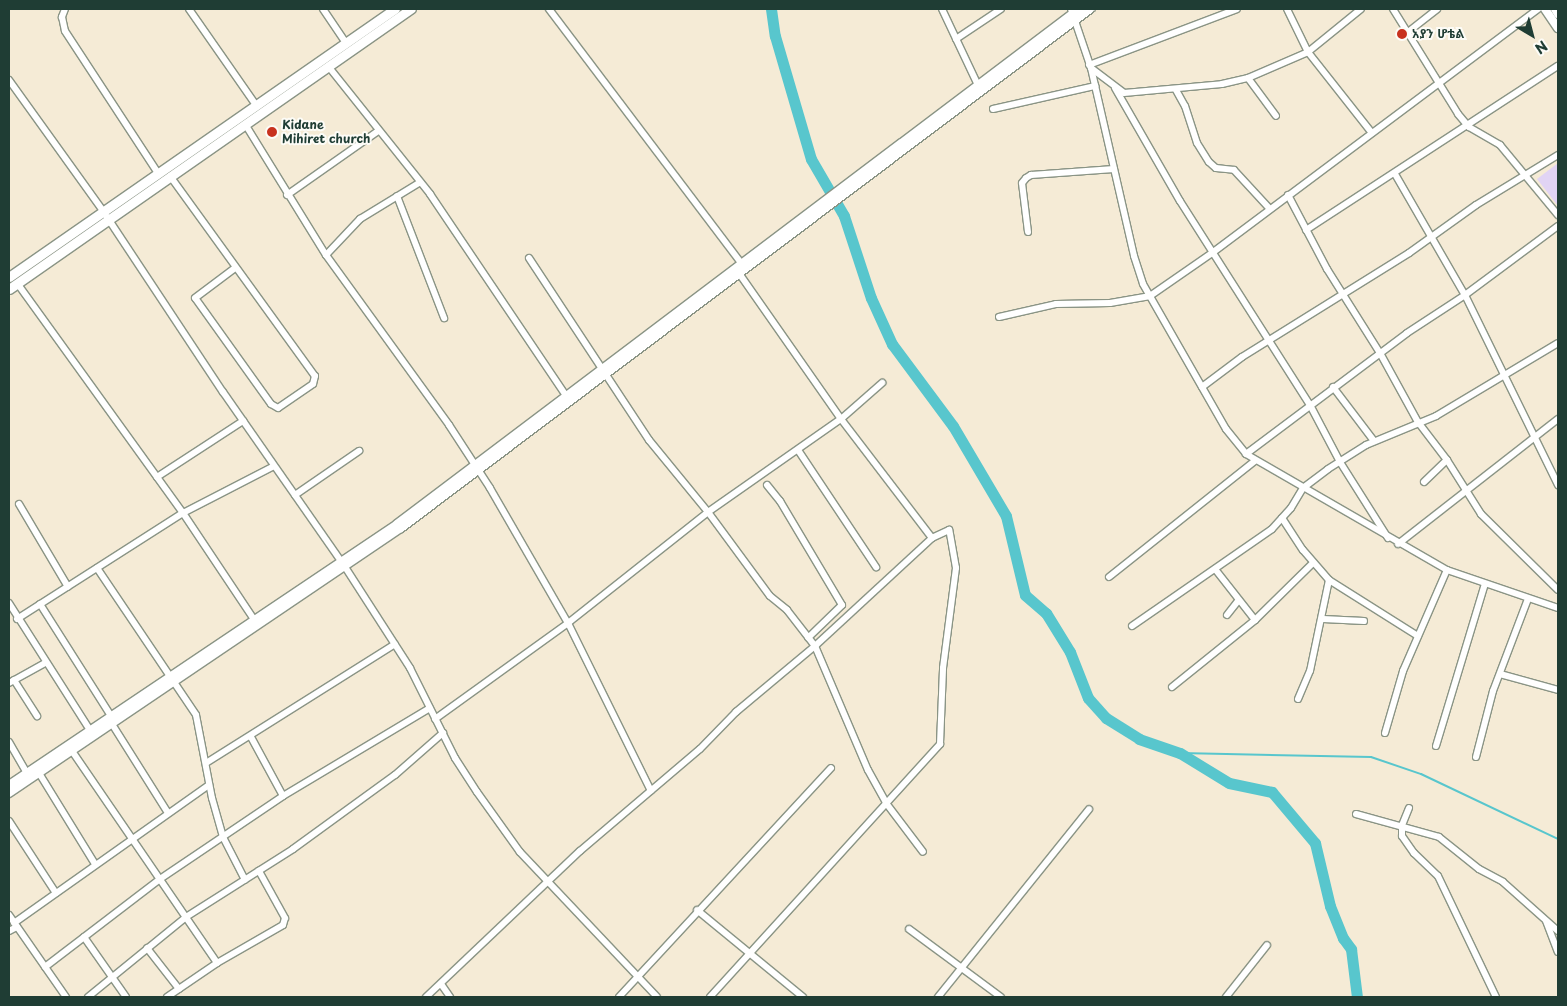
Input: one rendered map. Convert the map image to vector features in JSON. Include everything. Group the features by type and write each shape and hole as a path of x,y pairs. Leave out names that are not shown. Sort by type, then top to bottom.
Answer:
{"highway":[{"path":"9,277 395,9"},
{"path":"9,289 411,9"}],"main road":[{"path":"867,173 978,85 1079,9"},
{"path":"9,793 72,751 112,720 344,565 478,468 743,270 1072,14 1090,9"},
{"path":"1545,9 1558,28"},
{"path":"1555,9 1558,14"},
{"path":"478,468 567,397 606,372"},
{"path":"173,679 255,621 344,565"},
{"path":"9,785 90,730 112,720"}],"street":[{"path":"65,9 62,17 65,31 158,173"},
{"path":"189,9 256,105"},
{"path":"323,9 346,43"},
{"path":"549,9 743,270 841,419 932,538"},
{"path":"942,9 978,85"},
{"path":"956,38 1001,9"},
{"path":"1090,66 1237,9"},
{"path":"1287,9 1308,52 1372,132"},
{"path":"1090,66 1114,88 1124,93 1176,90 1248,78 1308,52 1361,9"},
{"path":"1393,9 1439,85 1469,127 1500,145 1526,173 1558,215"},
{"path":"1408,32 1437,9"},
{"path":"999,317 1056,304 1110,303 1150,296 1212,253 1372,132 1439,85 1538,9"},
{"path":"1072,14 1090,66 1134,256 1150,296 1226,429 1246,454 1389,540 1447,570 1558,608"},
{"path":"328,66 466,246 567,397"},
{"path":"1306,230 1469,127 1558,66"},
{"path":"1248,78 1276,116"},
{"path":"9,80 102,211 243,421 344,565 395,644 477,792 520,852 657,997"},
{"path":"993,109 1095,86"},
{"path":"1114,88 1212,253 1310,404 1340,462 1389,540"},
{"path":"1176,90 1185,106 1196,142 1209,162 1216,168 1234,170 1270,209"},
{"path":"246,124 287,195 326,255 478,468 568,623 651,791"},
{"path":"287,195 378,131"},
{"path":"1202,387 1269,340 1344,295 1526,173 1558,155"},
{"path":"1028,232 1022,183 1026,178 1031,175 1114,169"},
{"path":"1395,174 1430,238 1465,295 1558,485"},
{"path":"170,176 234,268 316,376 313,384 278,408 271,404 195,298 234,268"},
{"path":"326,255 360,219 419,183"},
{"path":"398,196 444,318"},
{"path":"1288,196 1418,422 1448,460 1482,514 1558,590"},
{"path":"1246,454 1333,387 1465,295 1558,226"},
{"path":"529,258 606,372 648,440 708,512 750,571 814,646 868,770 886,803 923,852"},
{"path":"17,283 157,477 255,621"},
{"path":"1132,626 1272,529 1303,488 1340,462 1374,441 1436,416 1558,343"},
{"path":"435,719 568,623 708,512 841,419 882,383"},
{"path":"1333,387 1374,441"},
{"path":"1398,544 1558,419"},
{"path":"157,477 243,421"},
{"path":"798,450 876,567"},
{"path":"295,495 359,451"},
{"path":"1424,482 1448,460"},
{"path":"1109,577 1255,461"},
{"path":"17,619 183,514 274,466"},
{"path":"767,485 780,501 842,605 808,638"},
{"path":"19,504 68,587"},
{"path":"1282,518 1313,563 1329,580 1418,636"},
{"path":"426,997 549,881 651,791 736,712 814,646 932,538 949,530 956,568 943,668 940,744 710,997"},
{"path":"1172,687 1255,620 1313,563"},
{"path":"97,568 196,715 209,785 223,837 245,880"},
{"path":"1215,568 1238,601 1255,620"},
{"path":"1385,734 1418,636 1447,570"},
{"path":"1298,699 1310,672 1323,619 1329,580"},
{"path":"1436,746 1485,584"},
{"path":"1476,758 1500,674 1528,599"},
{"path":"1227,615 1238,601"},
{"path":"9,603 45,663 90,730"},
{"path":"40,604 168,813"},
{"path":"1323,619 1364,620"},
{"path":"206,763 251,737 395,644"},
{"path":"37,716 12,681 45,663"},
{"path":"1500,674 1558,690"},
{"path":"45,967 160,879 283,796 430,708"},
{"path":"88,997 186,917 259,871 395,775 443,733"},
{"path":"251,737 283,796"},
{"path":"9,742 27,773"},
{"path":"72,751 217,963"},
{"path":"619,997 697,910 831,768"},
{"path":"40,773 95,864"},
{"path":"9,931 95,864 209,785"},
{"path":"1409,808 1402,828 1402,836 1414,853 1438,876 1496,997"},
{"path":"938,997 1089,809"},
{"path":"1356,814 1439,837 1479,869 1503,882 1558,931"},
{"path":"9,821 56,893"},
{"path":"167,997 217,963 285,922 259,871"},
{"path":"697,910 748,955 803,997"},
{"path":"9,915 66,997"},
{"path":"1544,918 1558,952"},
{"path":"909,929 1001,997"},
{"path":"84,937 126,997"},
{"path":"1226,997 1268,945"},
{"path":"148,948 180,989"},
{"path":"441,984 450,997"}],"shaded area":[{"path":"1558,163 1558,206 1537,179"}],"waterway":[{"path":"771,9 775,36 811,159 844,216 871,298 892,344 953,426 1006,516 1025,595 1046,613 1070,652 1088,698 1106,718 1139,739 1180,753 1229,783 1272,792 1315,843 1330,906 1343,938 1351,949 1357,997"},
{"path":"1180,753 1371,757 1421,774 1558,839"}],"place":[{"name":"አያን ሆቴል","path":"1402,34"},
{"name":"Kidane Mihiret church","path":"272,132"}]}
